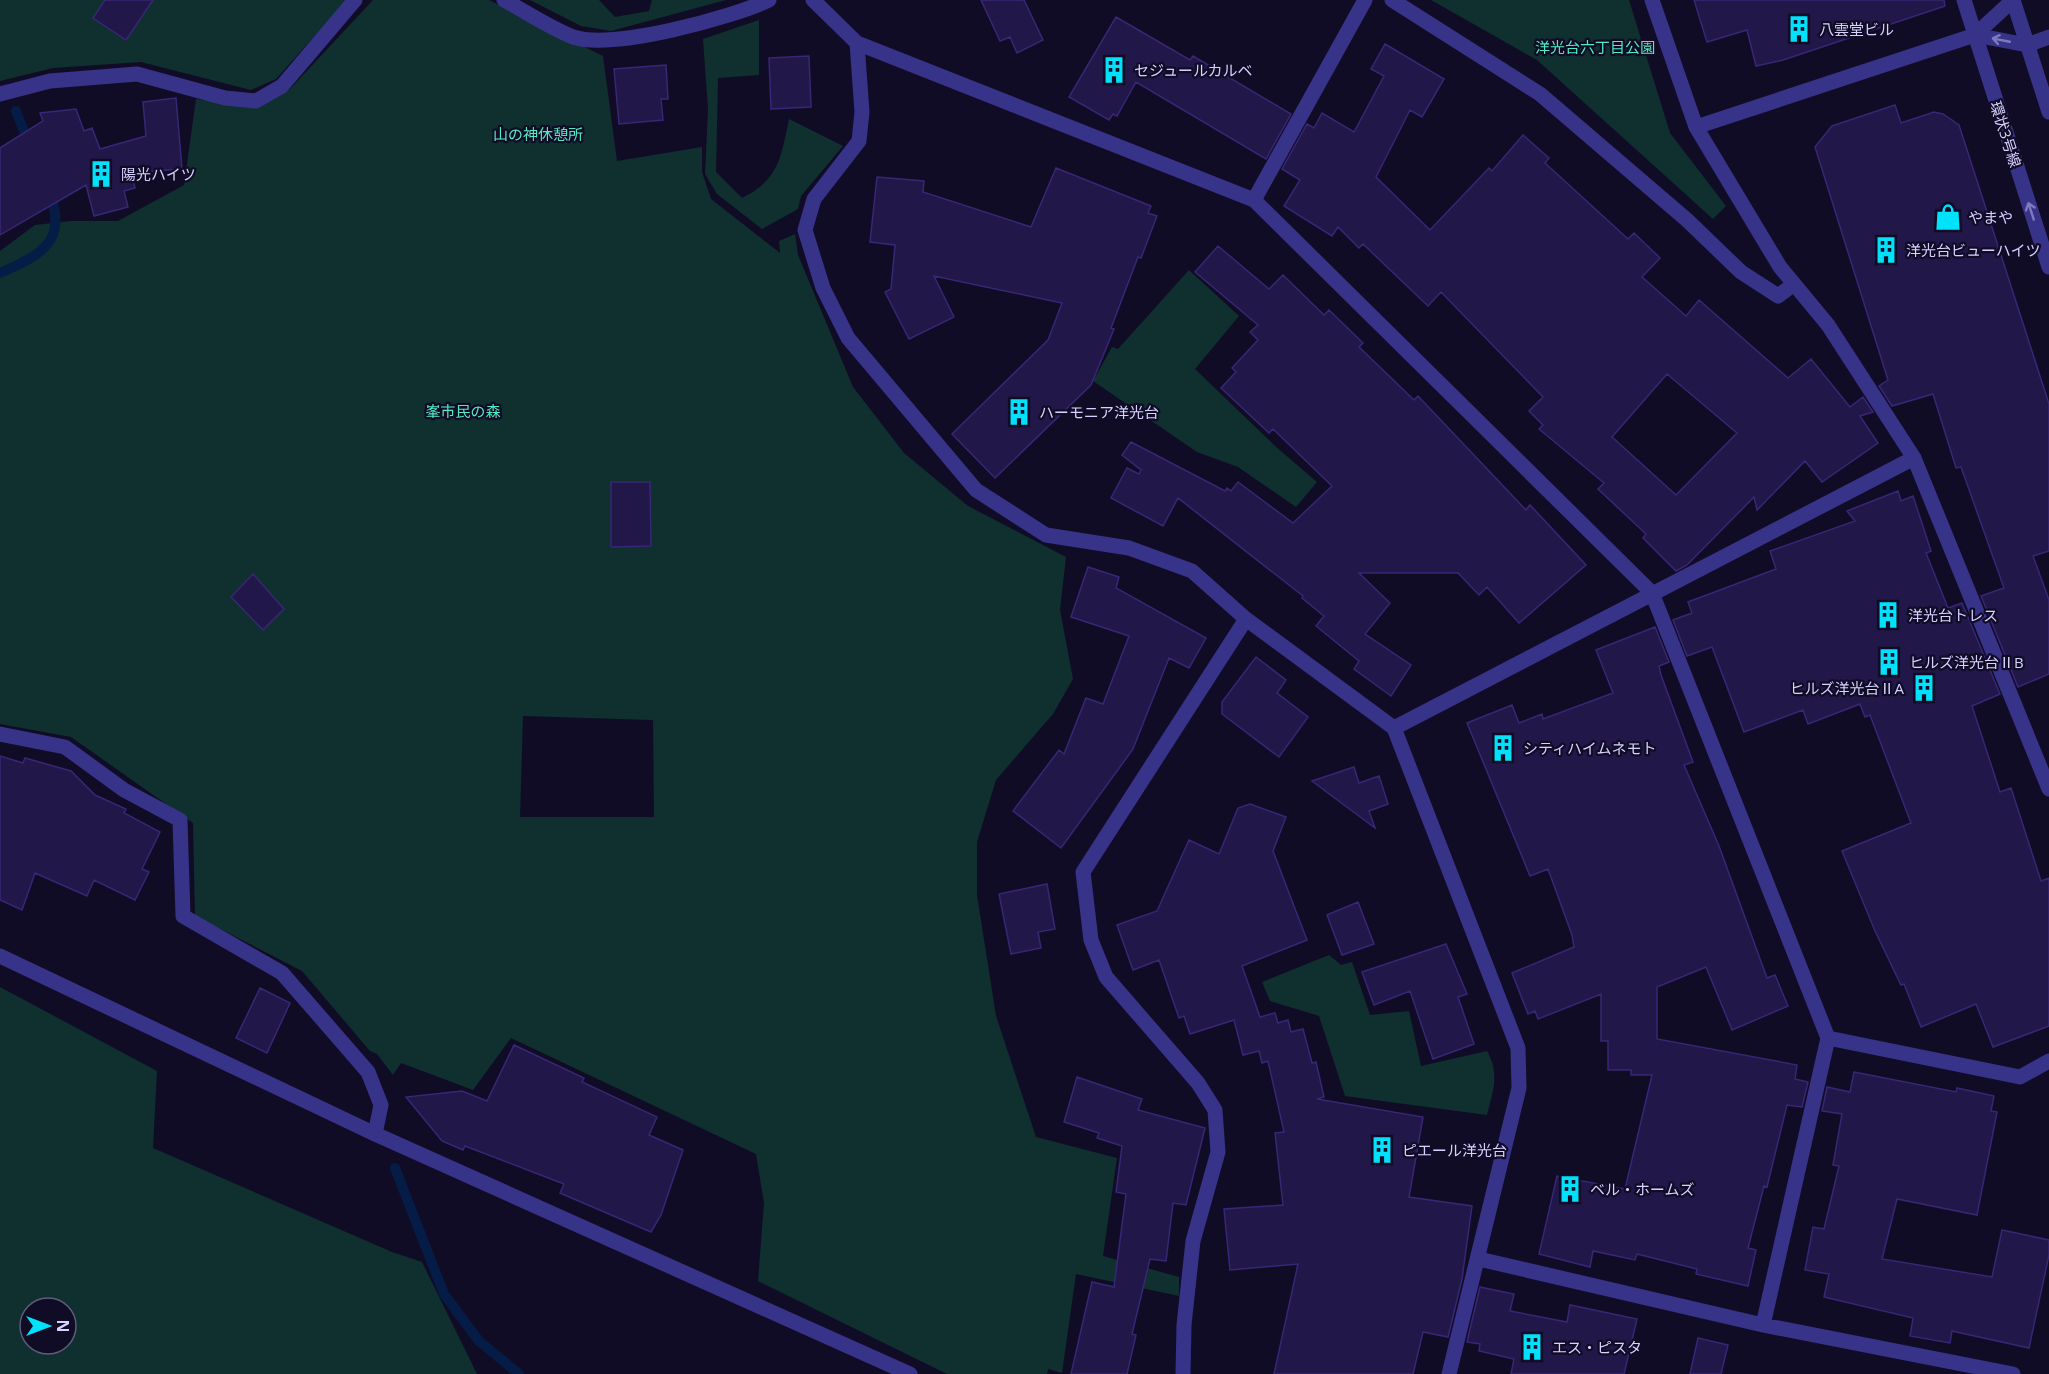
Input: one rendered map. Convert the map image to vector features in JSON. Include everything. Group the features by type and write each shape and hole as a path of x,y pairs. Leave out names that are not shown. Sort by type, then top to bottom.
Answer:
{"street":[{"path":"0,94 50,81 136,75 225,98 256,101 282,86 355,0"},
{"path":"504,0 574,37 610,40 666,33 770,0"},
{"path":"813,0 857,43 1254,200 1653,593 1828,1038 1763,1325"},
{"path":"1254,200 1365,0"},
{"path":"1392,0 1540,94 1687,220 1741,272 1778,296 1794,284"},
{"path":"1652,0 1696,127 1780,267 1828,325 1914,458 2049,789"},
{"name":"環状3号線","path":"1964,0 2049,267"},
{"path":"1696,127 1975,35 2013,0 2049,112"},
{"path":"1975,35 2027,45 2049,37"},
{"path":"857,43 862,112 859,141 814,199 805,230 823,288 848,338 976,490 1046,535 1129,548 1192,571 1246,619 1394,728 1518,1048 1519,1088 1479,1259 1449,1374"},
{"path":"1394,728 1914,458"},
{"path":"1183,1374 1184,1325 1193,1241 1218,1152 1215,1110 1198,1083 1106,977 1090,940 1083,872 1246,619"},
{"path":"0,734 65,747 124,790 180,819 183,916 282,973 290,982 369,1072 381,1105 375,1134"},
{"path":"0,956 375,1134 910,1374"},
{"path":"1828,1038 2020,1077 2049,1061"},
{"path":"1479,1259 1763,1325 2013,1374"}],"green space":[{"path":"0,0 347,0 276,79 251,90 141,62 53,68 0,81"},
{"name":"峯市民の森","path":"373,0 489,0 603,56 617,161 702,147 702,172 711,199 780,253 779,241 795,234 798,255 853,387 904,453 968,506 1066,557 1060,610 1073,679 1053,714 996,780 977,842 977,895 996,1016 1036,1137 1117,1158 1103,1256 1179,1277 1179,1296 1076,1274 1062,1373 1048,1369 1047,1374 947,1374 758,1281 764,1203 756,1154 511,1038 473,1090 401,1063 393,1075 302,971 195,916 193,823 71,737 0,724 0,251 35,225 71,221 118,221 184,185 196,99 259,108 290,89","holes":["523,716 653,720 654,817 520,817"]},
{"path":"530,0 599,0 615,17 649,11 652,0 726,0 611,31 581,26"},
{"name":"洋光台六丁目公園","path":"1431,0 1629,0 1670,133 1726,206 1713,219 1537,60"},
{"path":"759,20 759,75 718,78 716,172 742,198 754,191 764,183 776,166 789,119 843,146 801,196 798,209 762,229 717,194 705,174 708,109 703,39"},
{"path":"1189,270 1239,316 1195,369 1275,446 1317,482 1296,507 1238,467 1197,452 1093,381 1112,347 1118,349"},
{"path":"1329,955 1341,965 1352,962 1370,1015 1409,1011 1421,1066 1487,1051 1494,1075 1487,1115 1345,1096 1319,1016 1270,1001 1262,982"},
{"path":"0,987 157,1071 153,1148 392,1252 422,1262 477,1374 0,1374"}],"building":[{"path":"105,0 153,0 126,40 93,18"},
{"path":"981,0 1024,0 1043,40 1017,53 1010,37 1000,41"},
{"path":"1694,0 1944,0 1945,6 1783,60 1756,66 1747,30 1707,42"},
{"path":"1116,17 1190,60 1193,56 1291,114 1266,159 1136,82 1117,116 1113,114 1109,120 1069,97"},
{"path":"1385,44 1444,79 1422,117 1410,110 1376,177 1430,230 1489,168 1492,171 1523,135 1549,158 1545,163 1628,239 1634,233 1660,258 1642,277 1686,316 1699,300 1788,378 1811,359 1850,407 1863,397 1873,412 1860,416 1878,443 1822,482 1805,461 1757,510 1754,497 1687,565 1676,571 1643,538 1646,534 1598,489 1604,483 1539,429 1543,425 1529,411 1543,397 1441,292 1428,306 1363,244 1359,248 1338,227 1332,236 1284,206 1300,180 1282,169 1307,124 1314,128 1322,113 1354,132 1384,76 1371,69","holes":["1667,374 1737,433 1676,495 1612,437"]},
{"path":"809,56 811,107 771,109 769,58"},
{"path":"666,65 668,99 661,99 663,120 619,124 614,69"},
{"path":"176,98 182,169 131,173 135,188 124,191 128,207 94,216 86,185 0,235 0,148 43,121 40,113 76,109 84,131 92,128 100,149 146,136 143,102"},
{"path":"1895,105 1901,123 1934,112 1943,114 1959,125 2049,404 2049,551 2033,556 2049,600 2049,674 2018,687 1981,596 2004,588 1961,467 1956,468 1933,394 1892,406 1879,386 1888,380 1815,147 1832,126"},
{"path":"1056,168 1151,206 1148,213 1157,216 1141,258 1138,257 1111,328 1114,329 1091,385 995,478 952,434 1048,340 1062,303 934,276 954,317 909,339 885,292 891,289 895,245 870,242 877,177 924,181 923,192 1031,227"},
{"path":"1218,246 1269,289 1283,275 1324,315 1329,310 1363,343 1359,347 1414,400 1418,396 1526,510 1530,505 1586,565 1519,623 1487,587 1479,595 1458,573 1359,573 1390,603 1365,634 1411,665 1391,696 1354,669 1359,661 1316,626 1324,616 1302,598 1303,596 1178,498 1163,526 1111,498 1127,468 1139,474 1141,470 1122,455 1131,442 1225,491 1227,488 1231,491 1238,482 1293,523 1332,486 1273,429 1269,433 1221,388 1236,372 1232,368 1258,340 1250,332 1258,325 1195,272"},
{"path":"611,482 650,482 651,546 611,547"},
{"path":"1898,491 1901,501 1913,496 1931,551 1926,553 1948,608 1962,603 2000,694 1972,706 2000,792 2011,788 2041,881 2049,878 2049,1026 1993,1047 1976,1004 1921,1027 1904,984 1901,985 1875,931 1842,851 1911,823 1870,715 1865,717 1860,704 1808,724 1803,710 1744,732 1712,647 1687,656 1673,620 1692,613 1688,602 1776,569 1770,551 1855,521 1847,511"},
{"path":"1088,567 1119,577 1116,588 1206,638 1189,668 1169,658 1133,749 1061,848 1013,811 1059,750 1064,754 1086,698 1103,704 1129,636 1071,617"},
{"path":"253,574 284,609 263,630 231,597"},
{"path":"1655,627 1669,662 1659,666 1661,675 1693,762 1684,765 1719,846 1767,978 1775,975 1788,1006 1732,1030 1706,967 1657,987 1657,1039 1797,1065 1795,1079 1808,1082 1802,1107 1787,1105 1767,1187 1764,1186 1748,1248 1756,1250 1748,1286 1696,1274 1697,1269 1637,1254 1635,1260 1593,1251 1590,1267 1539,1254 1557,1176 1625,1189 1652,1075 1631,1075 1631,1070 1608,1070 1608,1041 1601,1041 1601,994 1538,1019 1535,1011 1528,1014 1512,973 1574,947 1572,935 1548,869 1530,876 1467,723 1512,705 1519,723 1542,714 1543,719 1613,693 1596,650"},
{"path":"1256,657 1286,680 1277,693 1308,717 1279,757 1222,714 1222,702"},
{"path":"0,756 23,763 25,758 71,771 95,795 126,809 124,813 160,832 142,869 149,872 135,900 94,880 87,896 35,873 22,910 0,900"},
{"path":"1354,767 1359,783 1379,776 1388,804 1369,811 1375,828 1312,781"},
{"path":"1250,804 1286,817 1273,851 1307,940 1242,966 1260,1017 1275,1013 1278,1023 1288,1020 1291,1032 1303,1029 1312,1063 1316,1062 1324,1097 1317,1099 1423,1117 1409,1197 1472,1206 1462,1279 1448,1337 1423,1332 1413,1374 1274,1374 1298,1264 1230,1270 1224,1209 1283,1205 1275,1133 1284,1132 1268,1061 1262,1063 1259,1051 1243,1055 1234,1020 1190,1034 1184,1016 1179,1018 1159,960 1133,970 1117,925 1157,911 1189,840 1219,854 1238,808"},
{"path":"1047,884 1055,929 1038,932 1041,948 1011,954 999,894"},
{"path":"1358,902 1374,944 1342,955 1327,915"},
{"path":"1446,944 1467,994 1458,997 1474,1044 1433,1059 1410,991 1374,1005 1362,972"},
{"path":"260,988 290,1003 267,1053 236,1038"},
{"path":"514,1045 584,1078 582,1082 657,1117 649,1135 683,1150 661,1215 651,1232 560,1193 564,1184 465,1146 463,1150 442,1141 406,1097 462,1091 487,1101"},
{"path":"1854,1072 1956,1092 1957,1088 1994,1096 1991,1111 1997,1112 1977,1215 1897,1199 1882,1259 1992,1277 2002,1230 2049,1240 2049,1255 2029,1348 1952,1331 1950,1343 1910,1336 1913,1318 1824,1297 1829,1274 1805,1270 1813,1227 1824,1229 1839,1166 1833,1165 1842,1114 1822,1111 1827,1087 1850,1092"},
{"path":"1077,1077 1142,1099 1138,1110 1205,1128 1186,1205 1173,1203 1166,1261 1150,1259 1132,1334 1136,1335 1127,1374 1071,1374 1092,1282 1114,1287 1126,1194 1116,1192 1122,1146 1097,1138 1099,1133 1064,1122"},
{"path":"1480,1287 1514,1294 1510,1311 1567,1322 1570,1305 1637,1319 1624,1374 1511,1374 1514,1359 1479,1351 1480,1344 1467,1342"},
{"path":"1698,1338 1728,1345 1721,1374 1690,1374"}],"waterway":[{"path":"16,111 29,144"},
{"path":"0,273 28,260 47,244 56,223 49,192"},
{"path":"395,1168 444,1294 479,1341 519,1374"}],"place":[{"name":"八雲堂ビル","path":"1799,29"},
{"name":"セジュールカルベ","path":"1114,70"},
{"name":"陽光ハイツ","path":"101,174"},
{"name":"やまや","path":"1948,217"},
{"name":"洋光台ビューハイツ","path":"1886,250"},
{"name":"ハーモニア洋光台","path":"1019,412"},
{"name":"洋光台トレス","path":"1888,615"},
{"name":"ヒルズ洋光台ⅡB","path":"1889,662"},
{"name":"ヒルズ洋光台ⅡA","path":"1924,688"},
{"name":"シティハイムネモト","path":"1503,748"},
{"name":"ピエール洋光台","path":"1382,1150"},
{"name":"ベル・ホームズ","path":"1570,1189"},
{"name":"エス・ピスタ","path":"1532,1347"}],"park label":[{"name":"山の神休憩所","path":"538,134"}]}
